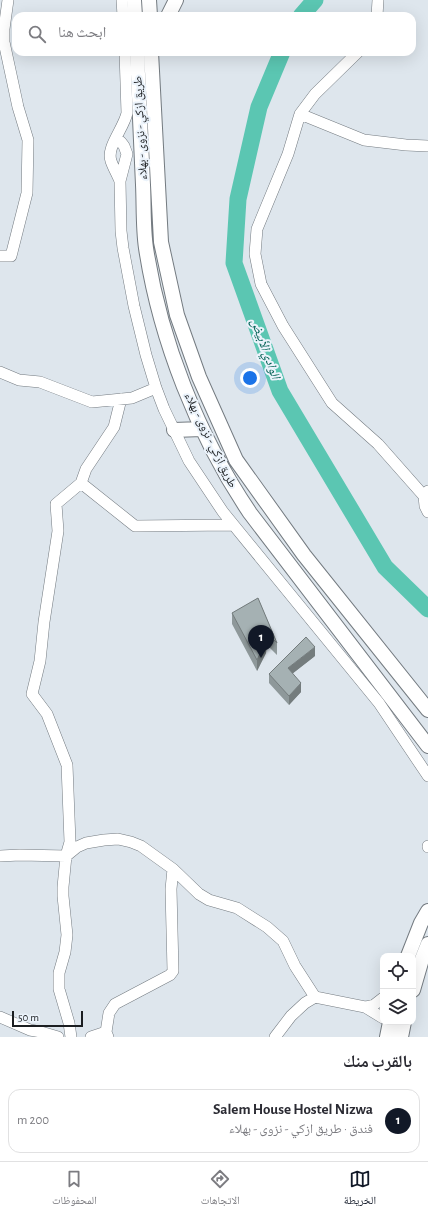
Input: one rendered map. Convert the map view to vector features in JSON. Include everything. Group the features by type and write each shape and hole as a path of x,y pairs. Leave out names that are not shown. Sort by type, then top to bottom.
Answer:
{"main road":[{"path":"134,0 135,12"},
{"path":"149,0 150,12"},
{"path":"170,12 176,0"},
{"name":"طريق ازكي - نزوى - بهلاء","path":"137,56 146,247 164,327 189,399 202,430 234,489 250,513 428,746"},
{"name":"طريق ازكي - نزوى - بهلاء","path":"151,56 161,242 168,280 177,315 199,377 236,460 304,555 428,710"},
{"path":"154,117 160,56"},
{"path":"174,430 202,430"},
{"path":"418,733 428,750"},
{"path":"413,989 428,906"},
{"path":"419,954 428,944"},
{"path":"387,1037 389,1025"},
{"path":"401,1037 403,1025"}],"street":[{"path":"0,256 11,256 27,193 28,140 18,107 4,42 4,29 8,0"},
{"path":"122,0 123,12"},
{"path":"377,12 378,0"},
{"path":"120,181 110,154 111,149 126,120 124,56"},
{"path":"354,56 315,94 300,114 288,154 258,229 255,254 261,284 283,326 332,403 378,444 426,493 426,506 428,512"},
{"path":"300,114 364,140 392,144 428,146"},
{"path":"115,142 121,142 127,154 120,181 120,231 134,306 156,388 174,430 190,461 232,524 379,703 428,776"},
{"path":"0,372 19,380 40,382 92,402 132,398 156,388"},
{"path":"71,1037 59,988 59,973 65,952 67,935 62,896 66,856 70,842 67,765 47,714 32,694 40,660 44,622 58,531 56,504 81,483 86,469 114,427 120,399"},
{"path":"81,483 135,526 232,524"},
{"path":"0,856 66,856 77,847 86,843 118,839 132,842 141,846 173,869 199,894 209,900 237,908 267,927 283,941 295,966 315,997"},
{"path":"91,1037 107,1035 109,1013 115,1004 170,975 173,971 171,890 173,869"},
{"path":"278,1036 291,1016 305,1003 315,997 364,1007 380,1016"},
{"path":"364,1007 374,1005 380,1000"},
{"path":"0,1018 30,1030 58,1037"}],"building":[{"path":"258,598 277,643 267,633 266,641 257,660 232,613"},
{"path":"306,637 315,647 288,668 301,683 289,696 269,674"}],"waterway":[{"name":"الوادي الأبيض","path":"304,12 315,0"},
{"name":"الوادي الأبيض","path":"280,56 259,107 238,199 234,263 280,391 385,567 428,609"}],"place":[{"name":"Salem House Hostel Nizwa","path":"261,658"}]}
